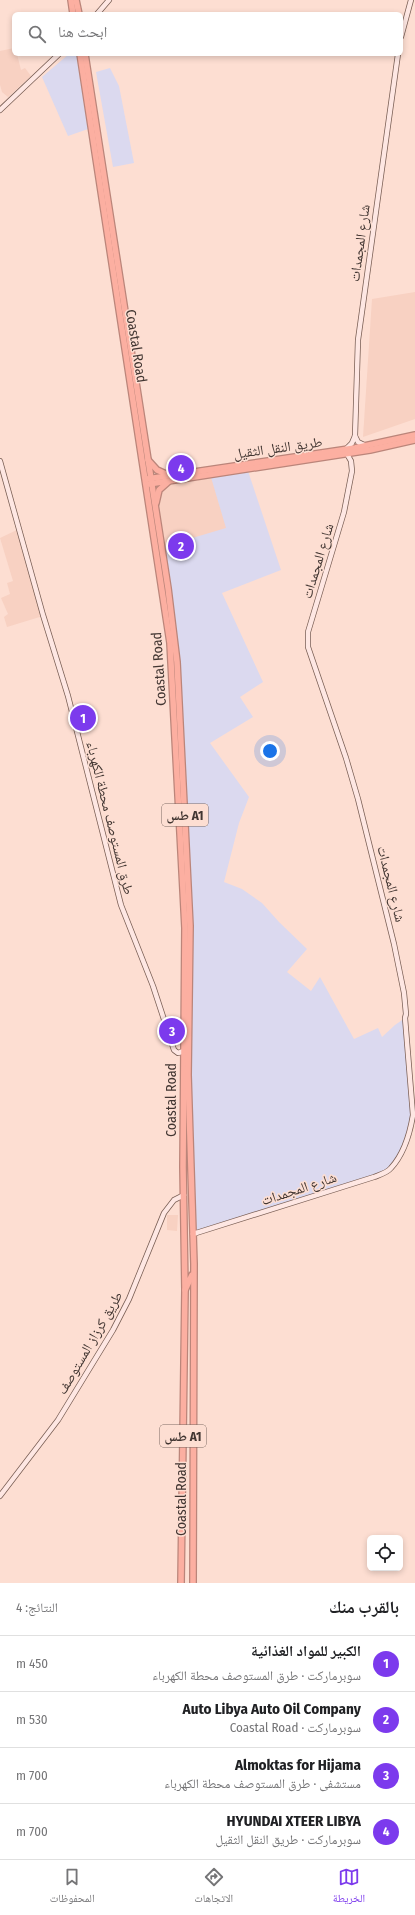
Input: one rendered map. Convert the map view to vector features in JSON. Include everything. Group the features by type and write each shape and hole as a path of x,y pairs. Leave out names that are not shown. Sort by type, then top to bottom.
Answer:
{"highway":[{"path":"71,0 72,12"},
{"path":"76,0 79,12"},
{"name":"Coastal Road","path":"81,56 156,507 173,622 177,662 190,926 186,1050 184,1195 185,1290 181,1583"},
{"name":"Coastal Road","path":"81,56 144,482 162,585 171,664 185,928 186,1050 194,1270 193,1583"},
{"name":"طريق النقل الثقيل","path":"346,452 415,435"},
{"name":"طريق النقل الثقيل","path":"144,482 346,452 415,440"},
{"path":"148,459 157,470 171,478 159,490 156,507"},
{"name":"Coastal Road","path":"185,1290 194,1270"}],"main road":[{"path":"99,12 109,0"},
{"path":"403,30 411,0"},
{"path":"0,110 57,56"},
{"name":"شارع المجمدات","path":"355,436 358,340 398,56"},
{"path":"355,436 358,442 367,446"},
{"path":"346,452 355,436"},
{"name":"شارع المجمدات","path":"193,1234 374,1177 390,1170 405,1142 412,1123 412,1100 405,1018 406,1014 394,944 354,784 308,647 308,632 342,521 351,480 352,468 346,452"},
{"name":"طرق المستوصف محطة الكهرباء","path":"0,461 43,615 68,696 121,905 153,986 174,1050 178,1053 186,1050"},
{"name":"طريق كرزاز المستوصف","path":"0,1496 58,1420 86,1376 127,1304 164,1213 174,1200 184,1195"}],"shaded area":[{"path":"12,48 12,56 18,56 21,70 25,68 31,76 8,97 2,92 0,85 0,51"},
{"path":"67,56 77,56 88,129 68,136 42,77"},
{"path":"110,68 119,86 134,163 113,167 96,72"},
{"path":"415,292 415,419 363,437 372,299"},
{"path":"247,468 281,570 222,593 263,682 240,697 253,717 210,743 249,797 239,823 224,882 242,889 262,903 307,949 287,972 311,991 320,977 354,1039 378,1028 382,1037 405,1018 413,1115 405,1142 390,1170 193,1234 190,1141 190,926 177,662 158,495 159,490"},
{"path":"210,474 226,528 162,547 158,527 158,495 167,482"},
{"path":"21,528 43,616 7,627 4,617 8,614 1,598 10,594 7,583 13,581 0,538"},
{"path":"167,1215 178,1215 177,1231 167,1230"}],"place":[{"name":"HYUNDAI XTEER LIBYA","path":"181,468"},
{"name":"Auto Libya Auto Oil Company","path":"181,546"},
{"name":"الكبير للمواد الغذائية","path":"83,718"},
{"name":"Almoktas for Hijama","path":"172,1031"}]}
